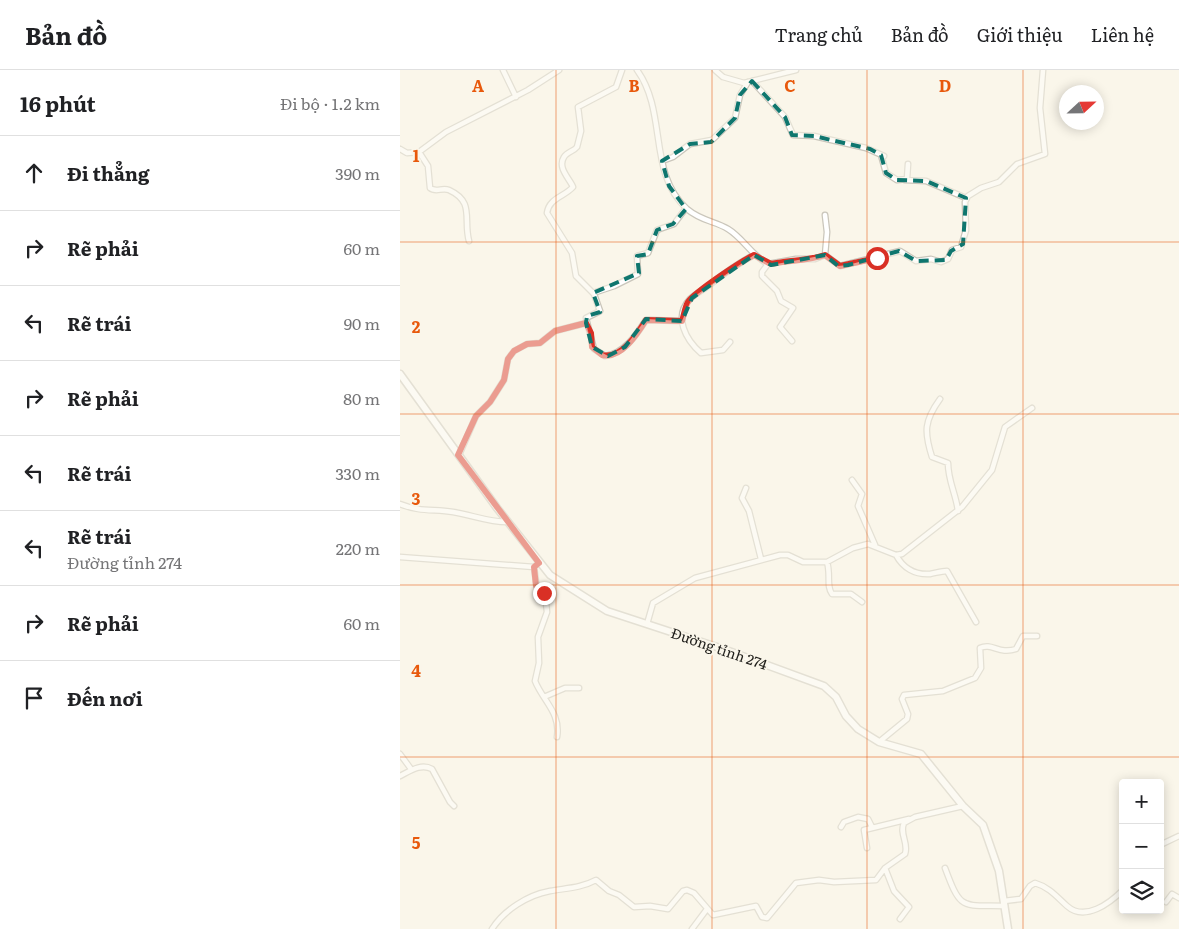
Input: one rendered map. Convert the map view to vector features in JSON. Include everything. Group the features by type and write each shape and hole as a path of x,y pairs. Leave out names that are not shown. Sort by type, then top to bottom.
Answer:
{"main road":[{"name":"Đường tỉnh 274","path":"400,374 536,565 602,608 824,686 836,697 851,723 879,742 921,754 963,806 977,819 986,833 999,871 1008,929"}],"street":[{"path":"504,70 516,97"},
{"path":"400,149 407,153 419,152 450,130 516,97 559,70"},
{"path":"622,70 616,87 578,107 581,131 577,147 565,156 563,160 565,175 572,187 557,198 547,209 548,218 572,253 576,276 594,293 600,311 587,316 586,323 591,333 592,347 605,356 625,347 640,331 646,320 682,321"},
{"path":"637,70 651,95 662,161 669,186 686,208 707,222 728,229 754,255 768,264 796,259 815,259 825,255"},
{"path":"715,70 723,78 732,81 750,82 796,70"},
{"path":"966,198 977,190 999,182 1017,164 1045,154 1040,108 1043,70"},
{"path":"662,161 673,157 690,144 712,140 735,118 740,95 750,82"},
{"path":"750,82 785,117 793,135 814,136 866,148 883,156 886,173 897,180 926,181 966,198"},
{"path":"419,152 428,166 430,188 435,191 446,189 463,199 467,210 466,228 469,241"},
{"path":"906,180 908,164"},
{"path":"825,255 840,266 900,252 916,261 931,259 941,262 946,260 950,252 963,244 966,230 966,198"},
{"path":"594,293 614,286 638,274 637,256 648,253 656,230 674,224 686,208"},
{"path":"824,215 827,232 825,255"},
{"path":"730,342 723,350 701,353 688,340 682,321 686,305 692,298 734,266 754,255"},
{"path":"768,264 762,272 762,276 777,291 781,301 793,308 780,327 792,341"},
{"path":"458,455 476,416 490,402 504,380 508,359 514,351 527,344 540,343 555,331 586,323"},
{"path":"940,399 929,414 926,432 932,457 948,463 948,476 956,498 958,511"},
{"path":"896,555 902,554 958,511 992,470 1005,427 1032,408"},
{"path":"852,480 862,494 858,506 875,545"},
{"path":"746,488 742,498 749,511 761,559"},
{"path":"400,504 415,510 451,512 493,522 507,522"},
{"path":"648,624 653,603 682,584 702,576 784,554 803,562 827,562 860,545 875,545 896,555 904,567 912,571 929,574 947,571 976,622"},
{"path":"400,557 536,565 537,589 546,597 547,612 538,637 539,663 535,678 556,716 559,727 557,737"},
{"path":"827,562 831,574 829,587 832,594 851,594 862,602"},
{"path":"879,742 908,717 902,699 904,695 943,691 975,678 980,674 979,651 983,646 1005,652 1016,649 1024,636 1038,636"},
{"path":"544,697 565,688 579,688"},
{"path":"400,754 411,769"},
{"path":"400,776 411,769 428,767 432,769 454,806"},
{"path":"867,848 864,832 872,828 963,806"},
{"path":"840,827 846,821 861,817 868,819 872,828"},
{"path":"492,929 507,911 521,903 549,891 582,887 596,880 609,890 619,894 634,908 650,906 668,909 683,891 687,890 694,893 707,910 716,916 756,906 762,917 767,918 796,883 819,880 872,880 878,878 884,868 905,854 906,847 902,828 904,823 916,817"},
{"path":"1164,843 1179,836"},
{"path":"884,868 894,890 909,907 900,919"},
{"path":"945,868 955,895 961,902 969,906 1004,904 1021,899 1030,886 1036,883 1054,893 1072,910 1085,912 1108,903 1119,893"},
{"path":"1166,902 1172,894 1179,898"},
{"path":"692,929 707,910"}],"highlighted area":[{"path":"752,81 785,117 792,135 814,136 870,149 881,155 886,173 897,180 926,181 966,198 963,244 951,251 946,260 916,261 899,251 848,265 838,266 825,255 771,265 754,255 692,298 682,321 646,319 625,347 608,356 592,347 586,323 587,316 600,312 593,293 639,273 637,256 648,254 657,230 673,224 686,209 669,186 662,161 690,144 711,142 735,118 740,95"}],"route":[{"path":"544,593 538,590 536,586 534,567 539,563 458,455 476,416 490,402 504,380 508,359 511,354 527,344 540,343 555,331 586,323 591,333 592,347 602,355 611,355 623,349 631,338 638,334 646,320 682,321 688,301 734,266 754,255 765,263 771,264 796,259 815,259 825,255 838,266 877,258"}]}
